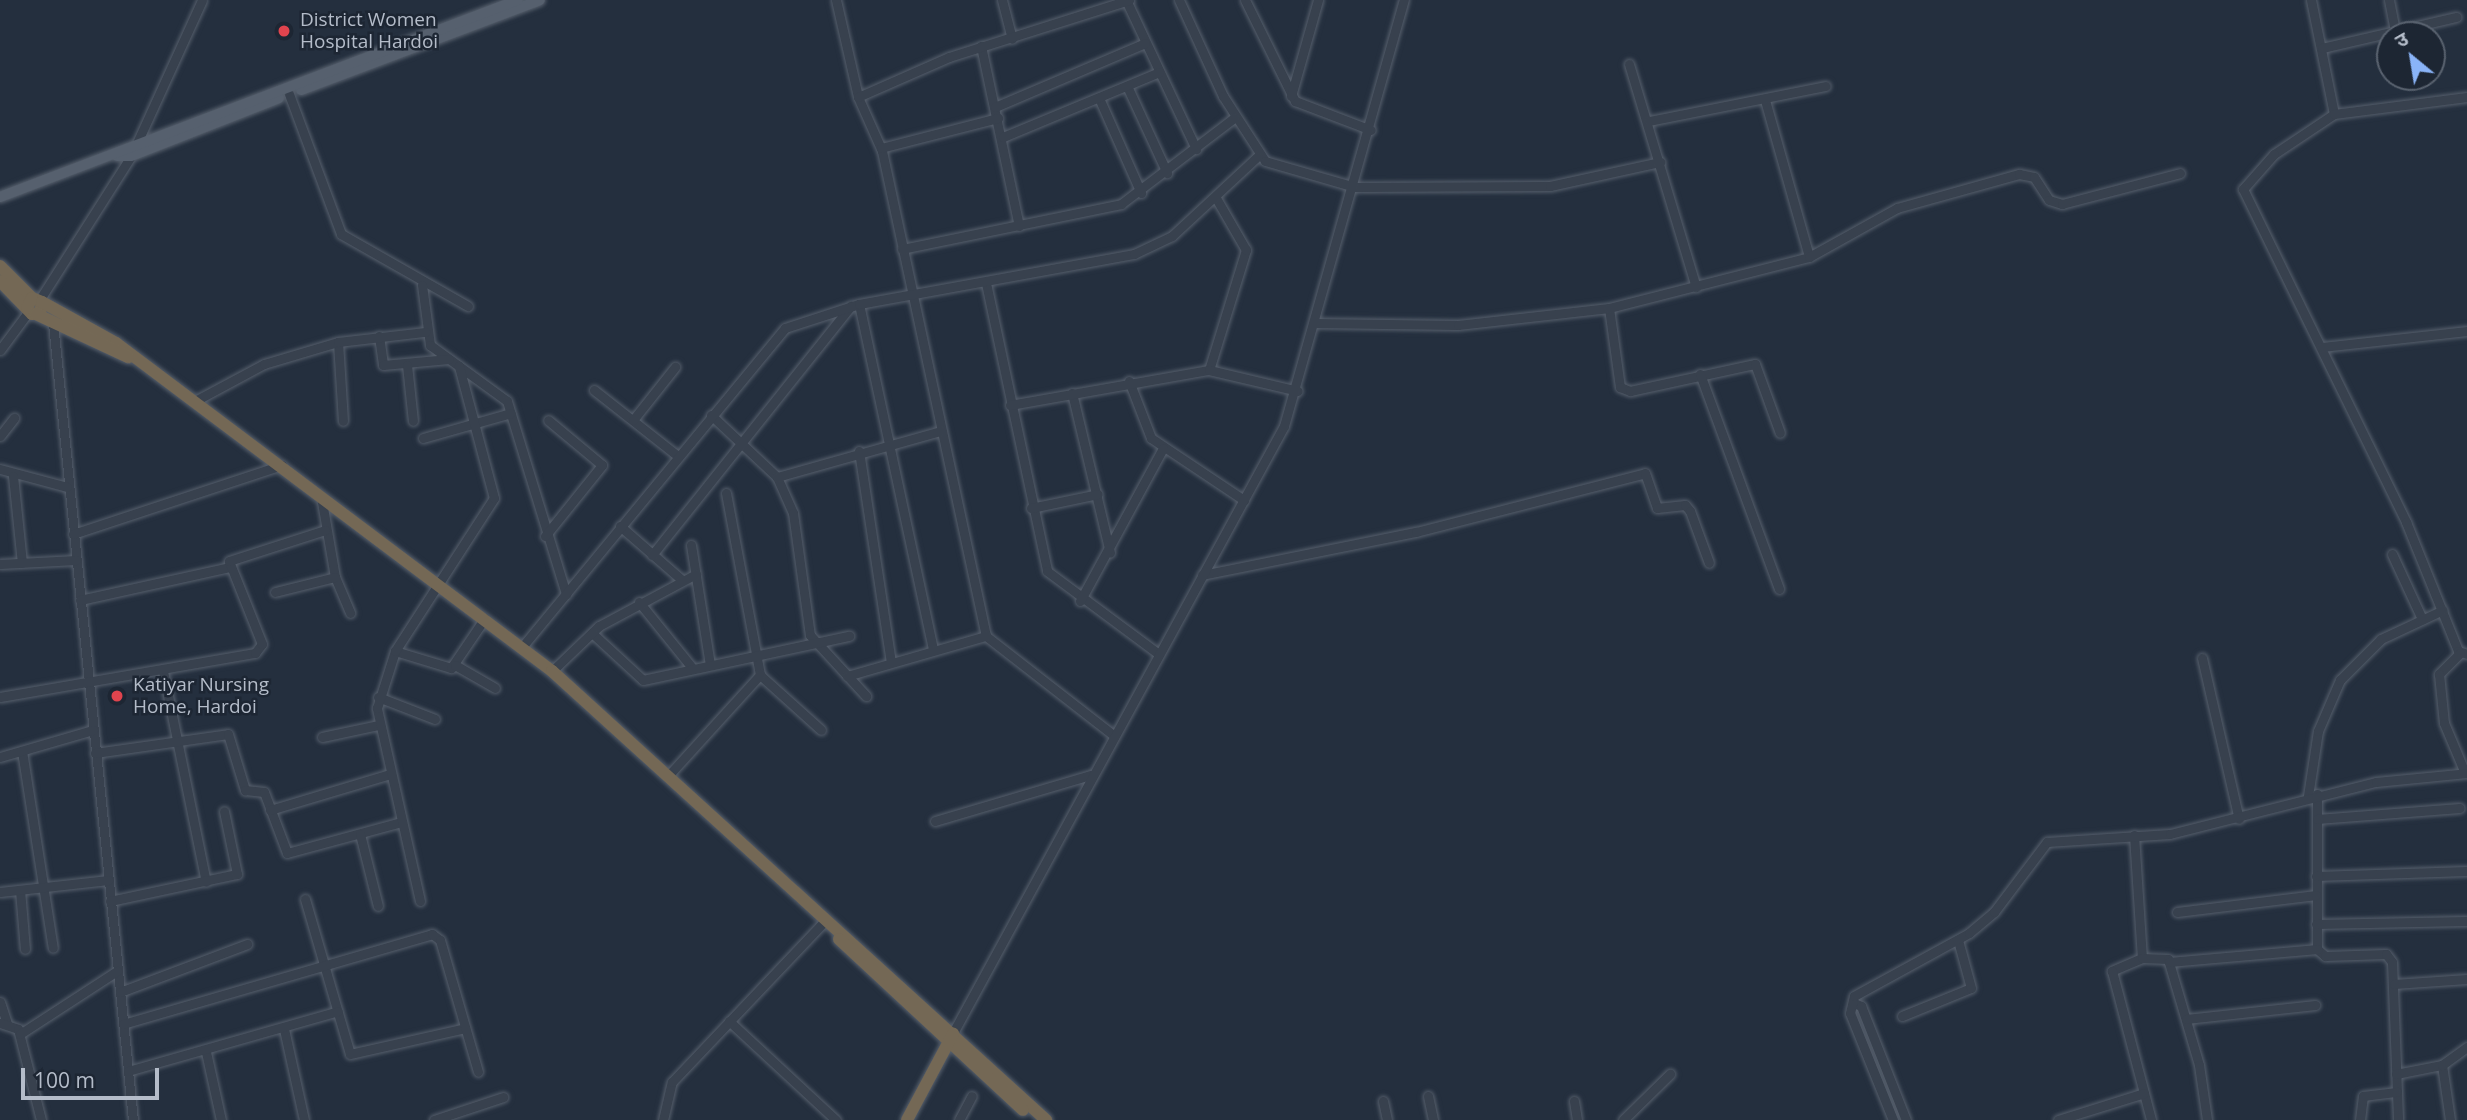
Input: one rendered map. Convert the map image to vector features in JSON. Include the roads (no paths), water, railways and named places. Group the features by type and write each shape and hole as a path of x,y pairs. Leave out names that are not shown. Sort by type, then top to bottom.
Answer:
{"highway":[{"path":"0,266 53,323 132,358"},
{"path":"0,281 34,305 132,358 195,401 552,671 829,926 1046,1120"},
{"path":"907,1120 952,1035"},
{"path":"952,1035 1034,1120"}],"main road":[{"path":"132,151 518,0"},
{"path":"0,197 289,94 540,0"}],"street":[{"path":"0,350 34,305 132,151 202,0"},
{"path":"836,0 858,97 881,148 986,636 1112,734"},
{"path":"1002,0 1012,39"},
{"path":"858,97 981,46 1012,39 1127,0 1196,149"},
{"path":"1179,0 1235,117 1258,156 1355,187 1550,186 1660,162"},
{"path":"1245,0 1291,96 1302,108 1371,130"},
{"path":"1291,96 1318,0"},
{"path":"952,1035 1156,652 1244,500 1298,391 1314,323 1371,130 1404,0"},
{"path":"2311,0 2334,114"},
{"path":"2389,0 2393,21"},
{"path":"2439,21 2456,17"},
{"path":"2322,48 2376,35"},
{"path":"995,107 1145,43"},
{"path":"981,46 1003,137 1019,226"},
{"path":"1629,64 1649,121 1696,287"},
{"path":"1003,137 1159,72"},
{"path":"1127,86 1167,173"},
{"path":"1649,121 1825,86"},
{"path":"289,94 341,234 422,285 468,306"},
{"path":"1893,1120 1850,1013 1858,992 1958,940 1994,912 2047,842 2134,835 2239,819 2313,795 2466,773 2442,718 2439,674 2463,653 2322,347 2243,184 2334,114 2467,97"},
{"path":"1099,98 1141,193"},
{"path":"1765,100 1809,257"},
{"path":"902,249 1100,212 1141,193 1235,117"},
{"path":"881,148 998,118"},
{"path":"522,647 785,328 855,305 986,284 1134,254 1172,236 1216,198 1258,156"},
{"path":"1314,323 1458,325 1609,308 1809,257 1897,208 2019,174 2034,177 2049,200 2062,204 2180,173"},
{"path":"1209,370 1246,250 1216,198"},
{"path":"986,284 1031,508 1047,572 1080,601 1156,652"},
{"path":"422,285 425,332 430,345 502,393 511,413 545,536 566,594"},
{"path":"652,555 740,442 855,305"},
{"path":"855,305 890,443 933,649"},
{"path":"1609,308 1620,387 1630,391 1755,364 1780,433"},
{"path":"53,323 86,686 93,730 133,1120"},
{"path":"2322,347 2467,331"},
{"path":"195,401 241,372 338,342 425,332"},
{"path":"379,336 383,365 407,365 449,359"},
{"path":"338,342 343,421"},
{"path":"407,365 413,421"},
{"path":"420,901 378,725 378,697 395,651 494,498 458,366"},
{"path":"633,420 675,367"},
{"path":"1010,405 1209,370 1298,391"},
{"path":"1700,374 1779,589"},
{"path":"1129,382 1148,433 1163,448 1244,500"},
{"path":"594,390 678,456"},
{"path":"1072,393 1110,553"},
{"path":"423,438 511,413"},
{"path":"711,415 777,477 793,513 814,642 866,696"},
{"path":"0,436 14,418"},
{"path":"545,536 602,465 548,420"},
{"path":"777,477 859,450 941,431"},
{"path":"1080,601 1110,553 1163,448"},
{"path":"859,450 891,663"},
{"path":"73,534 282,465"},
{"path":"0,469 13,476 67,487"},
{"path":"1202,575 1478,518 1645,473 1657,508 1685,505 1690,511 1709,563"},
{"path":"13,476 22,563"},
{"path":"726,493 753,656 760,675 821,730"},
{"path":"321,494 335,577 349,613"},
{"path":"1031,508 1098,494"},
{"path":"620,526 682,580"},
{"path":"0,698 86,686 262,648 230,567 232,557 325,530"},
{"path":"691,545 710,666"},
{"path":"2392,554 2422,619"},
{"path":"0,564 76,561"},
{"path":"80,600 230,567"},
{"path":"552,671 592,633 639,603 696,574"},
{"path":"275,592 335,577"},
{"path":"639,603 693,669"},
{"path":"2317,949 2317,819 2313,795 2318,731 2340,680 2381,639 2443,610"},
{"path":"395,651 440,669 455,665 485,618"},
{"path":"592,633 643,680 849,636"},
{"path":"847,676 933,649 986,636"},
{"path":"2202,658 2239,819"},
{"path":"455,665 495,688"},
{"path":"163,671 205,882"},
{"path":"668,776 760,675"},
{"path":"378,697 435,719"},
{"path":"322,737 378,725"},
{"path":"0,757 93,730"},
{"path":"95,753 228,734 245,790 264,792 287,853 401,822"},
{"path":"22,751 53,948"},
{"path":"270,810 390,774"},
{"path":"935,821 1090,775"},
{"path":"2317,819 2460,808"},
{"path":"110,901 205,882 238,872 224,811"},
{"path":"360,834 378,906"},
{"path":"2134,835 2142,958"},
{"path":"2316,876 2467,871"},
{"path":"0,892 108,880"},
{"path":"20,890 25,949"},
{"path":"2177,912 2316,895"},
{"path":"305,899 322,962 354,1056 466,1028"},
{"path":"2316,924 2467,921"},
{"path":"663,1120 671,1082 729,1021 829,926"},
{"path":"123,1024 322,962 436,935 478,1072"},
{"path":"1902,1016 1971,988 1958,940"},
{"path":"120,992 247,944"},
{"path":"2169,962 2317,949 2325,956 2386,954 2394,984 2399,1120"},
{"path":"2151,1120 2112,971 2142,958 2163,955 2169,962 2186,1019 2207,1120"},
{"path":"20,1034 117,971"},
{"path":"2394,984 2467,979"},
{"path":"0,1002 3,1023 20,1034 41,1120"},
{"path":"1854,1003 1861,1006 1906,1120"},
{"path":"2186,1019 2315,1005"},
{"path":"128,1071 206,1052 338,1011"},
{"path":"729,1021 836,1120"},
{"path":"284,1029 304,1120"},
{"path":"2396,1074 2442,1065 2467,1047"},
{"path":"206,1052 221,1120"},
{"path":"2442,1065 2450,1120"},
{"path":"1624,1119 1670,1074"},
{"path":"2360,1120 2363,1096 2397,1092"},
{"path":"2058,1120 2144,1093"},
{"path":"1428,1096 1433,1120"},
{"path":"433,1120 503,1097"},
{"path":"959,1120 972,1097"},
{"path":"1384,1101 1387,1120"},
{"path":"1574,1101 1577,1120"}],"place":[{"name":"District Women Hospital Hardoi","path":"284,31"},
{"name":"Katiyar Nursing Home, Hardoi","path":"117,696"}]}
